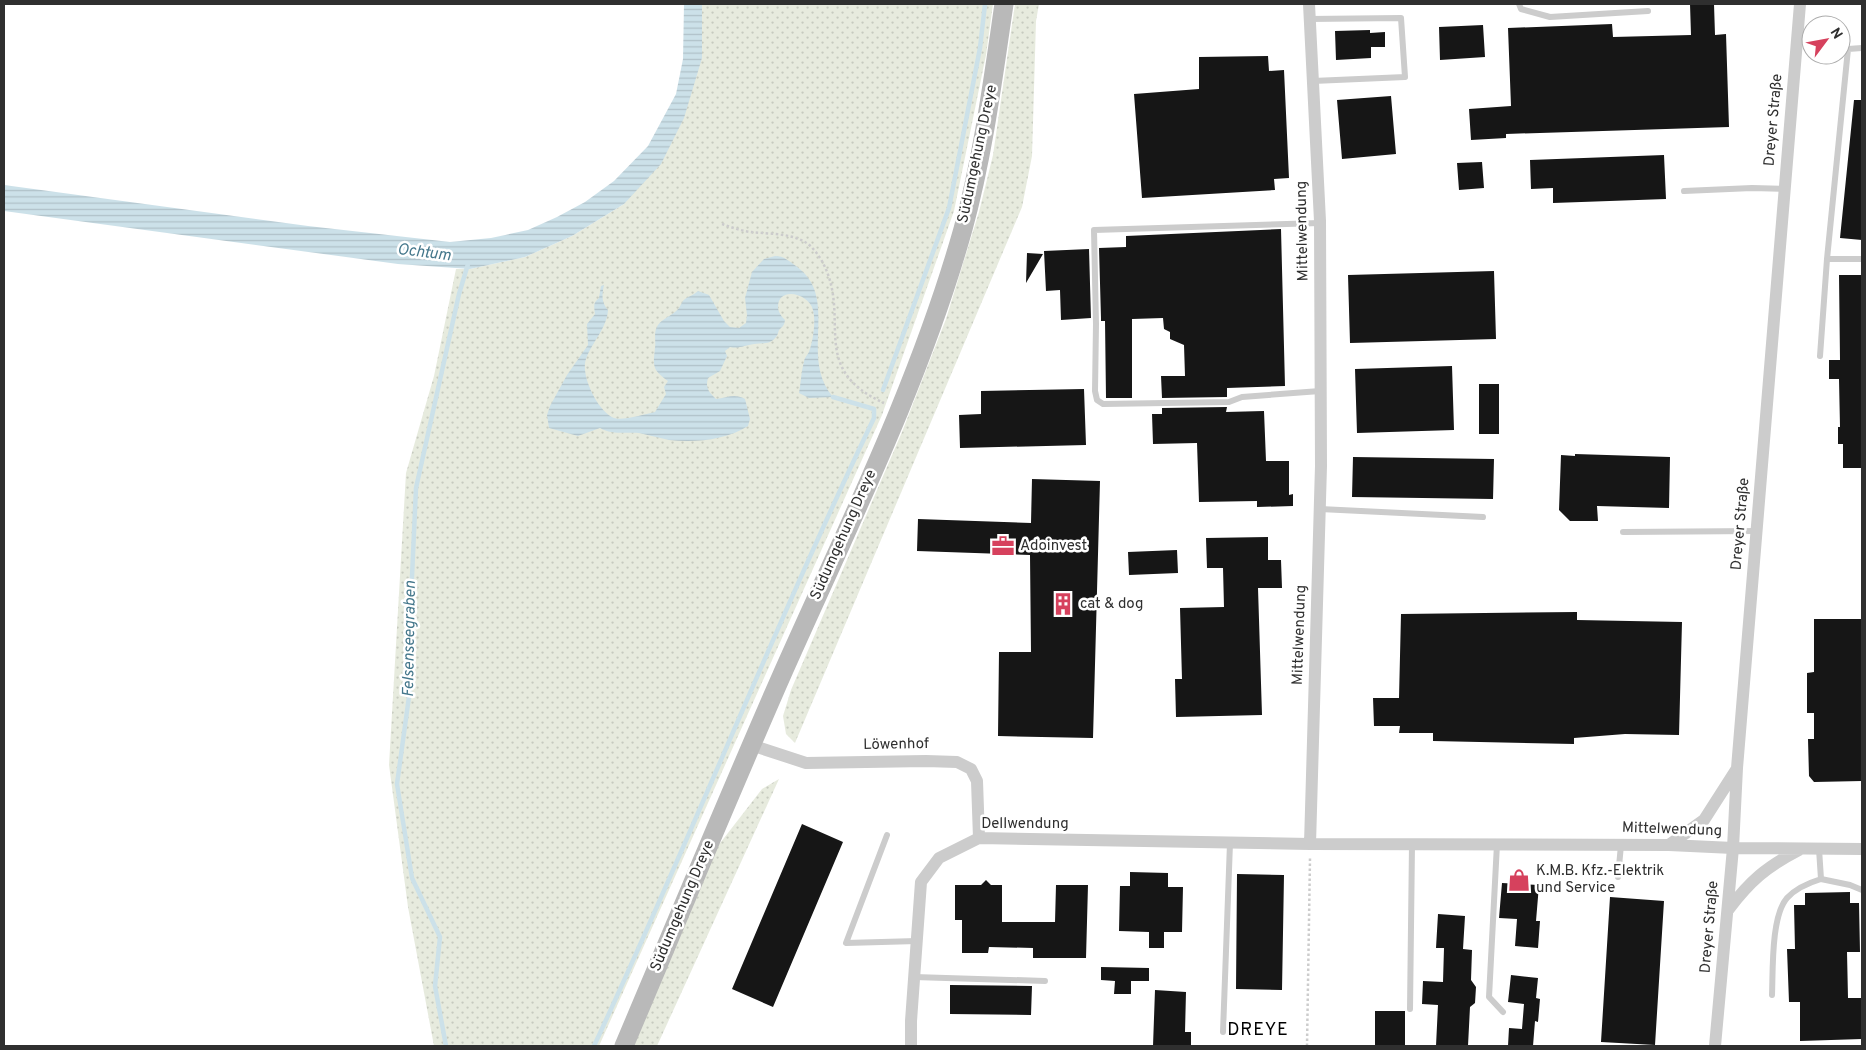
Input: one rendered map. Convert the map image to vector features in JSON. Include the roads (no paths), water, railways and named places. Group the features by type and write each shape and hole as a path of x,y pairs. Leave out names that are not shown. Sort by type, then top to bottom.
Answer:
{"main road":[{"name":"Südumgehung Dreye","path":"624,1046 751,745 899,410 936,316 963,228 991,100 1004,4"}],"street":[{"name":"Mittelwendung","path":"1309,4 1320,223 1320,509 1310,844 1669,845 1733,848 1862,849"},
{"name":"Dreyer Straße","path":"1716,1046 1800,4"},
{"name":"Löwenhof","path":"751,745 806,763 957,762 971,769 977,780 979,838"},
{"path":"1669,845 1704,820 1737,768"},
{"name":"Dellwendung","path":"911,1046 911,1020 922,882 939,858 979,838 1310,844"},
{"path":"1728,910 1757,876 1776,862 1801,848"}],"lane":[{"path":"1519,4 1521,9 1550,17 1648,11"},
{"path":"1310,19 1401,18 1405,77 1313,81"},
{"path":"1820,356 1827,259 1848,49 1862,48"},
{"path":"1684,191 1752,188 1785,189"},
{"path":"1320,223 1094,230 1095,391 1097,400 1103,404 1229,402 1242,397 1320,391"},
{"path":"1827,259 1862,259"},
{"path":"1320,509 1483,517"},
{"path":"1623,532 1756,532"},
{"path":"887,835 846,944 917,941"},
{"path":"1223,1032 1230,843"},
{"path":"1410,1009 1412,844"},
{"path":"1497,844 1490,997 1503,1012"},
{"path":"1618,877 1621,845"},
{"path":"1819,849 1821,879"},
{"path":"1772,995 1774,947 1779,911 1787,898 1802,886 1821,879 1850,885 1862,890"},
{"path":"914,977 1045,981"}],"water":[{"name":"Ochtum","path":"684,4 702,4 702,58 684,118 661,164 624,204 572,236 525,257 470,269 398,264 4,211 4,185 308,226 450,242 491,238 528,230 585,202 614,181 648,146 676,94 683,59"},
{"path":"775,256 784,258 796,266 809,279 816,294 819,364 823,381 833,397 809,398 799,393 804,361 809,352 813,337 814,315 806,299 794,294 788,294 779,300 779,311 785,320 784,325 774,340 737,348 730,347 725,351 727,356 720,371 708,378 708,390 716,399 734,396 745,399 750,419 748,426 730,435 689,441 669,440 639,433 614,432 600,428 578,436 549,428 547,415 550,406 567,375 588,345 587,324 595,314 594,305 599,298 601,286 604,285 603,298 608,310 607,317 586,359 586,374 592,392 602,408 614,418 628,418 655,412 666,394 664,387 668,381 659,374 654,363 655,332 660,322 676,311 684,300 698,291 709,295 724,321 730,327 739,328 746,323 745,298 752,272 764,259"}],"waterway":[{"path":"883,390 949,208 980,48 985,4"},
{"name":"Felsenseegraben","path":"446,1046 435,986 440,937 412,878 397,784 411,682 407,658 416,488 459,294 468,264"},
{"path":"594,1046 665,889 802,574 874,418 874,409 833,397"}],"place":[{"name":"Adoinvest","path":"1003,546"},
{"name":"cat & dog","path":"1063,604"},
{"name":"K.M.B. Kfz.-Elektrik und Service","path":"1519,880"}],"district":[{"name":"DREYE","path":"1258,1030"}]}
